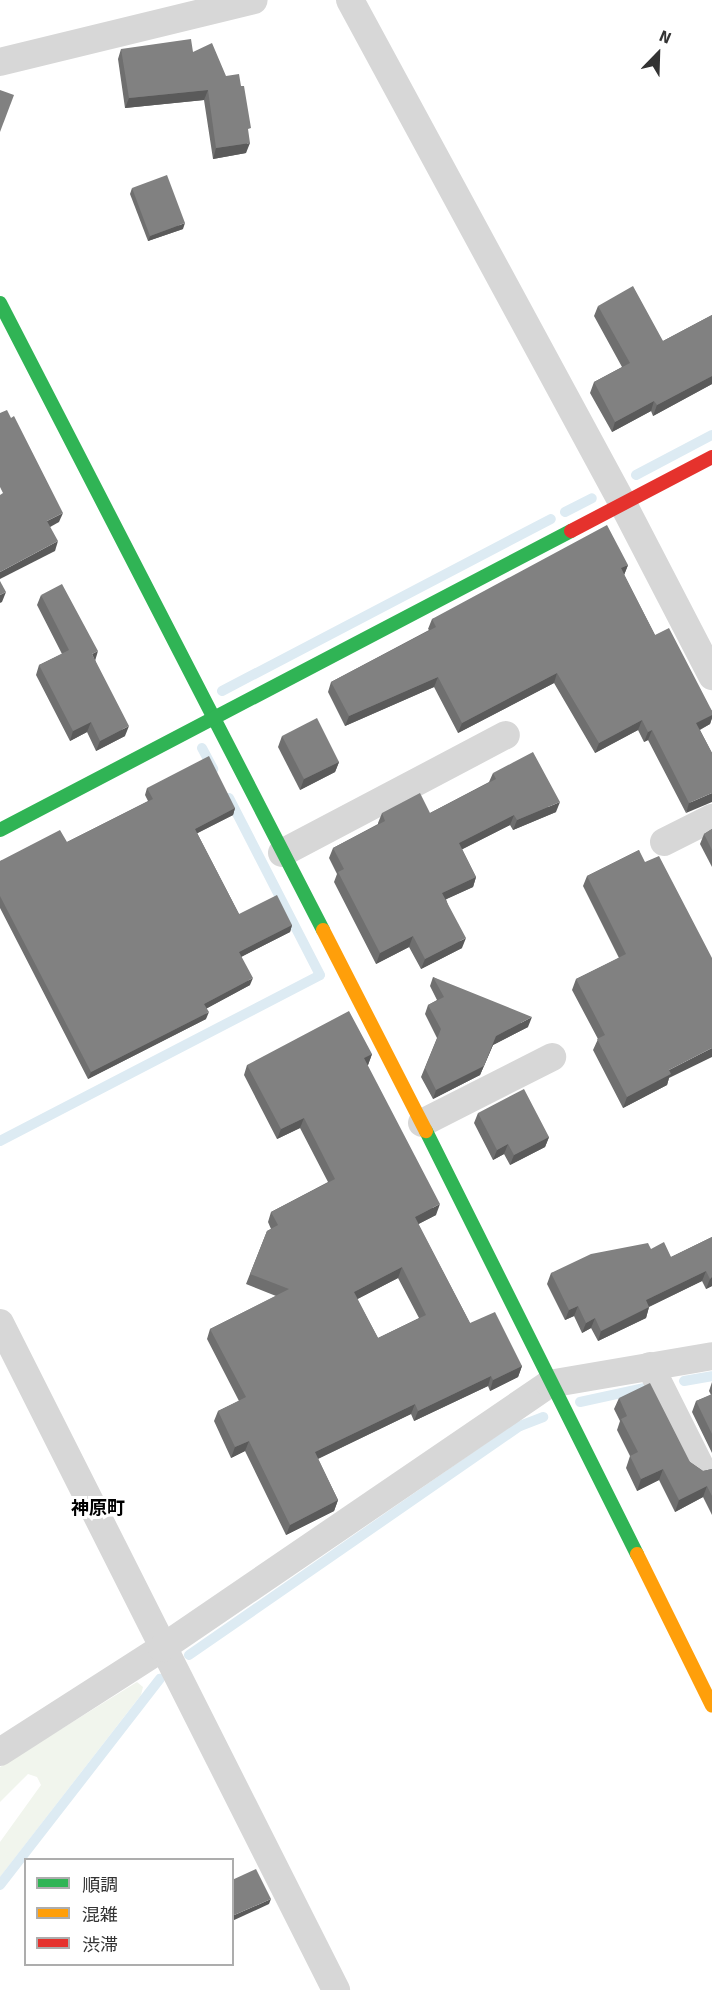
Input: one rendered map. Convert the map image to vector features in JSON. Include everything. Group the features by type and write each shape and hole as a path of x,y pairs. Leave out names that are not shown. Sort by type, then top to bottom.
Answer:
{"street":[{"path":"0,62 254,0"},
{"path":"350,0 623,504 712,676"},
{"path":"0,303 422,1123 549,1384 712,1706"},
{"path":"0,830 712,457"},
{"path":"282,853 506,735"},
{"path":"664,842 712,818"},
{"path":"422,1123 552,1057"},
{"path":"0,1323 336,1990"},
{"path":"0,1752 162,1648 549,1384 712,1356"},
{"path":"650,1366 700,1466"}],"shaded area":[{"path":"137,1682 143,1687 141,1695 0,1877 0,1842 41,1785 37,1777 28,1774 0,1802 0,1767"}],"building":[{"path":"191,39 193,52 212,43 226,76 239,74 241,86 244,86 251,128 248,129 250,143 216,148 208,90 129,98 121,49"},
{"path":"0,90 14,95 0,132"},
{"path":"167,175 185,223 150,236 132,188"},
{"path":"633,286 663,341 712,315 712,376 657,405 654,401 615,422 594,382 630,363 598,306"},
{"path":"7,410 11,418 14,416 63,513 47,521 58,541 0,572 0,495 3,493 0,487 0,413"},
{"path":"607,525 628,565 621,568 655,635 669,628 712,711 712,715 696,723 712,753 712,793 689,803 652,730 648,732 642,720 599,743 557,673 462,723 438,677 349,716 331,682 436,627 432,619"},
{"path":"0,581 6,592 0,595"},
{"path":"62,584 98,651 92,654 129,726 100,741 91,722 73,731 39,665 69,650 41,595"},
{"path":"317,718 339,762 304,779 282,736"},
{"path":"533,752 560,802 517,820 514,815 459,843 476,877 442,893 466,938 425,959 413,936 380,953 338,872 344,869 333,848 385,821 382,813 420,793 430,813 496,779 493,773"},
{"path":"209,756 235,808 195,829 239,914 277,895 292,925 239,952 253,978 204,1004 209,1012 91,1072 0,896 0,861 60,830 67,842 153,799 147,788"},
{"path":"712,829 712,850 704,834"},
{"path":"639,850 645,862 659,856 712,958 712,1048 669,1070 671,1074 627,1097 597,1039 605,1035 576,979 626,954 587,876"},
{"path":"433,977 532,1017 496,1036 484,1066 436,1090 425,1068 441,1029 428,1005 444,997"},
{"path":"349,1011 372,1054 364,1058 440,1204 415,1217 470,1323 495,1312 522,1366 493,1380 491,1376 418,1411 415,1404 315,1452 338,1500 290,1525 249,1441 235,1447 218,1411 246,1397 210,1329 289,1289 250,1274 267,1231 278,1225 271,1212 335,1179 304,1118 281,1129 247,1065","holes":["402,1267 426,1315 378,1338 354,1292"]},
{"path":"524,1089 549,1137 514,1155 508,1144 497,1150 478,1113"},
{"path":"712,1237 712,1277 710,1279 706,1271 646,1300 649,1307 601,1331 595,1318 586,1323 578,1306 569,1310 551,1273 591,1254 648,1243 651,1249 664,1242 671,1257"},
{"path":"650,1383 690,1462 703,1471 712,1469 712,1496 707,1486 679,1500 663,1469 641,1479 630,1456 638,1452 621,1419 627,1416 619,1398"},
{"path":"712,1394 712,1434 696,1401"},
{"path":"256,1869 271,1899 234,1915 234,1879"}],"waterway":[{"path":"636,475 712,435"},
{"path":"565,512 592,498"},
{"path":"222,691 551,519"},
{"path":"202,748 213,769"},
{"path":"0,1141 320,975 229,798"},
{"path":"684,1381 712,1376"},
{"path":"580,1402 649,1387"},
{"path":"189,1655 520,1426 543,1417"},
{"path":"0,1885 160,1679"}],"traffic: fast":[{"path":"0,303 323,930"},
{"path":"0,830 571,531"},
{"path":"426,1131 637,1554"}],"traffic: slow":[{"path":"323,930 426,1131"},
{"path":"637,1554 712,1706"}],"traffic: jam":[{"path":"571,531 712,457"}],"district":[{"name":"神原町","path":"98,1508"}]}
